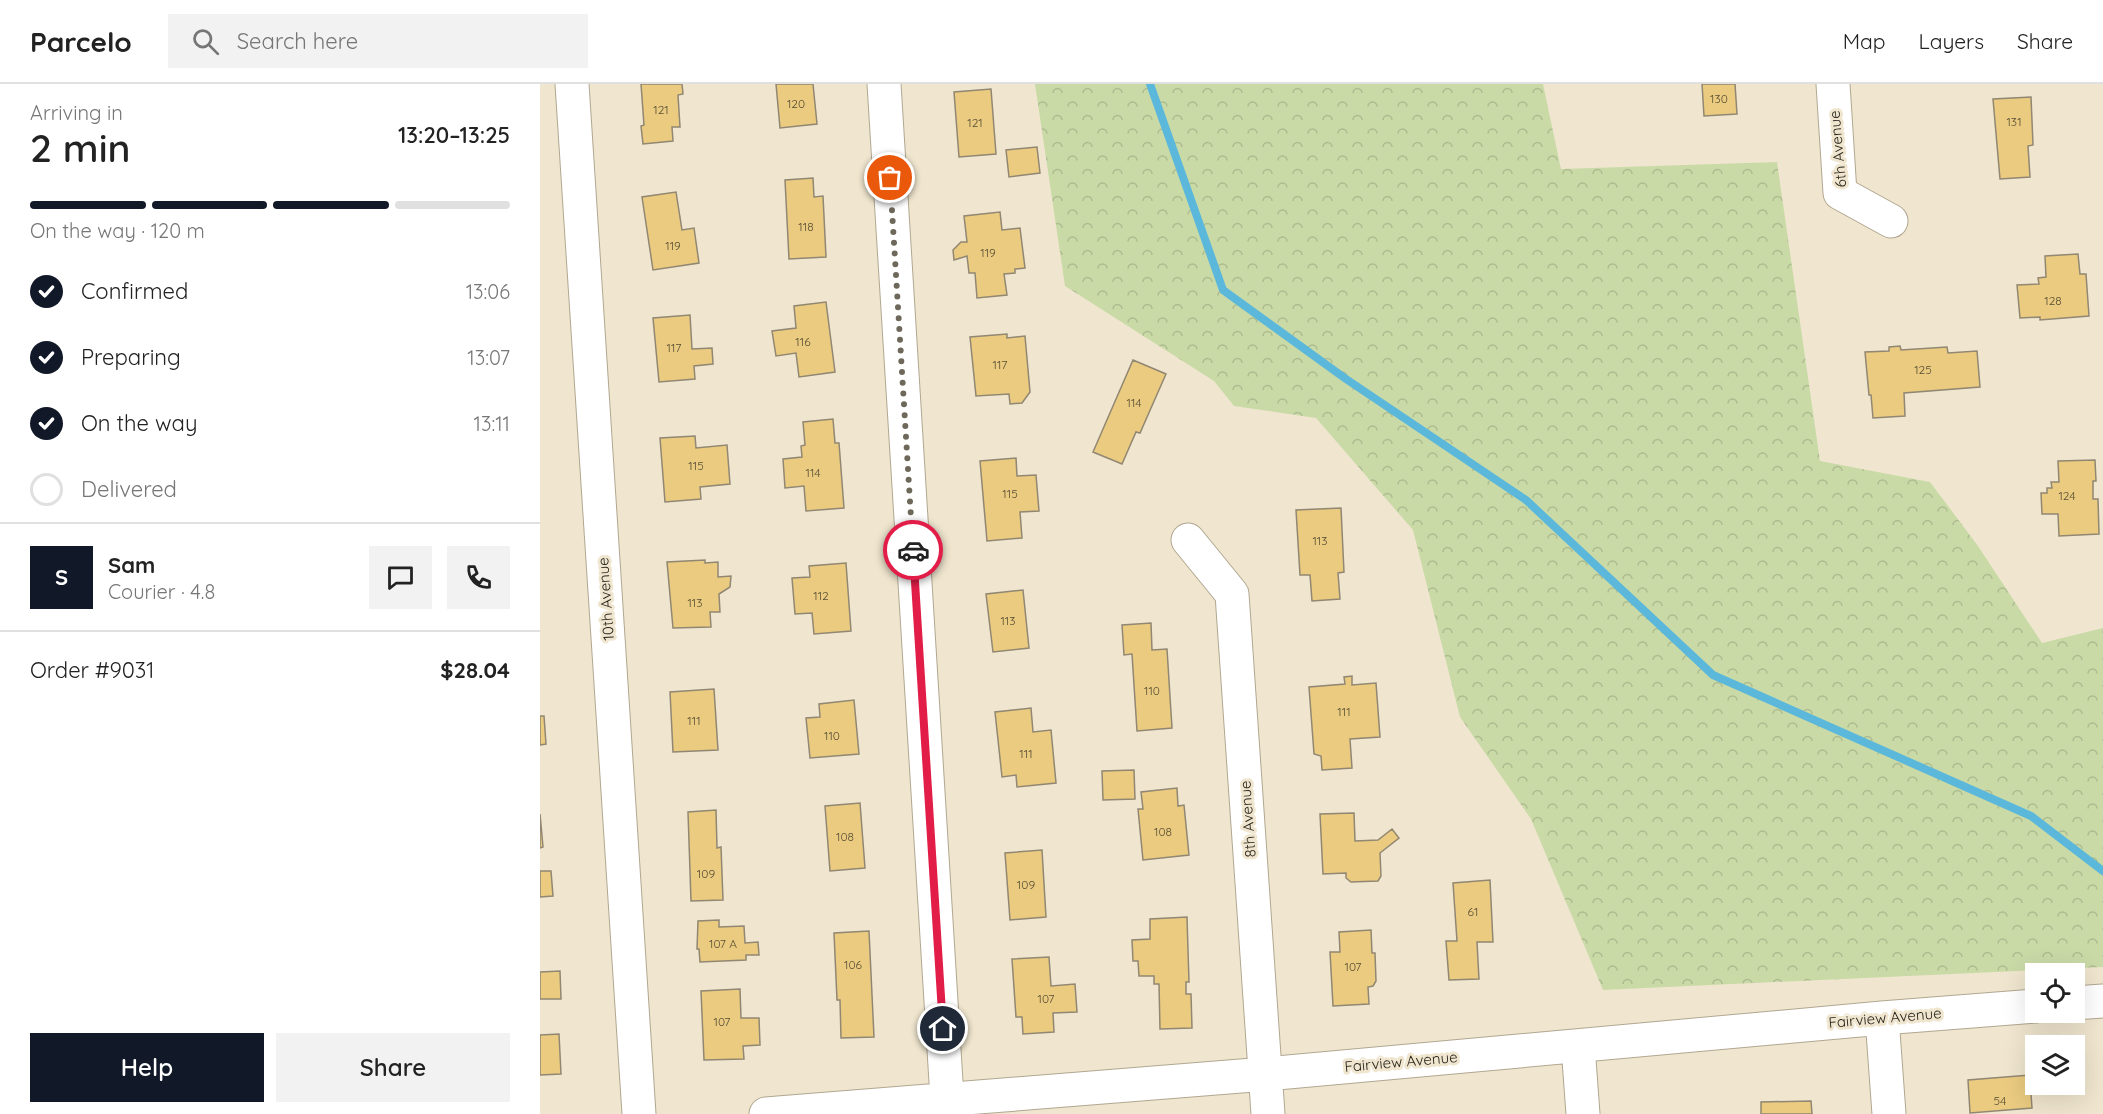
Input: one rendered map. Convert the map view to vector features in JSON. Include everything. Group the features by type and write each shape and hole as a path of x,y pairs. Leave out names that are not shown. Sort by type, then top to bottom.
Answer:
{"street":[{"name":"10th Avenue","path":"572,84 639,1114"},
{"path":"884,84 947,1107"},
{"name":"6th Avenue","path":"1833,84 1840,193 1891,220"},
{"name":"8th Avenue","path":"1188,540 1232,594 1268,1114"},
{"path":"2085,1002 2103,1001"},
{"name":"Fairview Avenue","path":"766,1114 947,1107 1266,1074 2025,1007"},
{"path":"1882,1018 1889,1114"},
{"path":"1578,1046 1583,1114"}],"green space":[{"path":"1035,84 1543,84 1561,169 1777,162 1820,461 1930,482 1978,546 2042,643 2103,628 2103,967 2085,968 2085,963 2025,963 2025,971 1603,990 1531,819 1460,717 1413,530 1316,418 1234,406 1214,381 1065,286"}],"building":[{"path":"641,84 682,84 683,94 678,95 680,127 672,127 673,141 643,144"},
{"path":"776,84 813,84 817,124 780,128"},
{"path":"1702,84 1735,84 1737,114 1704,116"},
{"path":"991,89 996,154 959,157 954,92"},
{"path":"2031,97 2033,145 2028,146 2030,177 2000,179 1993,99"},
{"path":"1037,147 1040,173 1009,177 1006,150"},
{"path":"813,178 814,197 823,196 826,257 789,259 785,180"},
{"path":"676,192 682,230 694,228 699,263 653,270 642,197"},
{"path":"1000,212 1002,230 1020,228 1025,268 1015,269 1015,273 1004,274 1007,295 977,298 975,273 969,273 967,256 954,260 953,250 961,242 967,242 964,216"},
{"path":"2078,254 2080,274 2086,274 2089,316 2040,320 2040,317 2020,318 2017,285 2039,284 2038,278 2046,277 2045,256"},
{"path":"826,302 835,372 799,377 796,353 776,356 772,331 796,328 794,306"},
{"path":"690,315 692,349 712,348 713,364 694,366 695,379 659,382 653,318"},
{"path":"1007,334 1007,338 1025,336 1030,392 1022,403 1010,404 1009,394 976,396 970,337"},
{"path":"1900,346 1901,350 1947,347 1948,353 1977,351 1980,387 1904,393 1905,416 1873,418 1865,352 1889,351 1889,347"},
{"path":"1133,360 1166,374 1140,433 1136,432 1122,464 1093,452"},
{"path":"833,419 835,443 839,443 844,508 806,511 804,486 785,488 783,459 802,457 801,446 805,445 803,422"},
{"path":"695,436 696,448 727,445 730,484 700,487 701,499 665,502 660,438"},
{"path":"1016,458 1017,476 1036,475 1039,511 1020,512 1022,538 987,541 980,461"},
{"path":"2095,460 2096,481 2093,481 2093,499 2098,499 2099,534 2059,536 2058,514 2042,514 2041,493 2047,493 2047,488 2052,488 2051,482 2059,482 2058,461"},
{"path":"1341,508 1344,572 1338,573 1340,599 1312,601 1310,575 1300,575 1296,510"},
{"path":"705,560 705,563 718,562 718,577 731,576 730,587 719,594 720,612 710,612 711,627 673,628 667,562"},
{"path":"846,563 851,631 814,634 812,613 795,614 792,578 810,577 809,566"},
{"path":"1023,590 1029,648 993,652 986,594"},
{"path":"1151,623 1152,650 1167,649 1172,728 1137,731 1132,654 1124,655 1122,625"},
{"path":"1352,676 1352,685 1376,683 1380,737 1350,739 1352,768 1322,770 1321,756 1314,754 1309,687 1345,684 1344,677"},
{"path":"714,689 718,750 673,752 670,692"},
{"path":"854,700 859,754 810,758 806,718 820,717 819,704"},
{"path":"1031,708 1033,732 1051,730 1056,783 1017,787 1016,775 1002,777 995,712"},
{"path":"540,716 544,716 546,744 540,745"},
{"path":"1134,770 1135,799 1103,800 1102,771"},
{"path":"1177,788 1178,806 1184,805 1189,855 1143,860 1138,809 1143,809 1141,792"},
{"path":"860,803 865,868 830,871 825,806"},
{"path":"716,810 717,848 721,847 723,900 691,901 688,812"},
{"path":"1354,813 1355,841 1378,840 1392,829 1399,838 1380,853 1381,876 1378,881 1351,882 1346,878 1346,873 1323,874 1320,814"},
{"path":"540,814 543,847 540,848"},
{"path":"1042,850 1046,917 1010,920 1005,853"},
{"path":"540,871 551,871 553,896 540,897"},
{"path":"1490,880 1493,942 1477,942 1479,979 1449,980 1446,941 1457,941 1453,883"},
{"path":"1187,917 1189,982 1186,982 1186,994 1191,994 1192,1028 1160,1029 1159,984 1154,984 1154,976 1139,976 1138,961 1133,961 1132,940 1150,939 1150,919"},
{"path":"719,920 719,927 744,926 745,943 758,942 759,955 746,955 746,960 700,962 699,949 697,949 698,921"},
{"path":"1371,930 1376,981 1373,986 1368,987 1369,1004 1333,1006 1330,952 1340,952 1339,932"},
{"path":"869,931 874,1037 841,1038 834,933"},
{"path":"1049,957 1051,986 1075,984 1077,1012 1053,1013 1054,1032 1023,1034 1022,1017 1016,1017 1012,959"},
{"path":"560,971 561,999 540,999 540,972"},
{"path":"740,989 741,1018 759,1018 760,1045 743,1046 744,1059 704,1060 701,991"},
{"path":"559,1034 561,1074 540,1075 540,1035"},
{"path":"2025,1075 2025,1095 2031,1095 2032,1108 1970,1113 1968,1080"},
{"path":"1811,1101 1812,1114 1761,1114 1761,1102"}],"waterway":[{"path":"1150,84 1223,290 1346,379 1526,500 1713,675 2031,816 2103,871"}],"way so far":[{"path":"890,178 913,550"}],"route":[{"path":"913,550 943,1029"}]}
